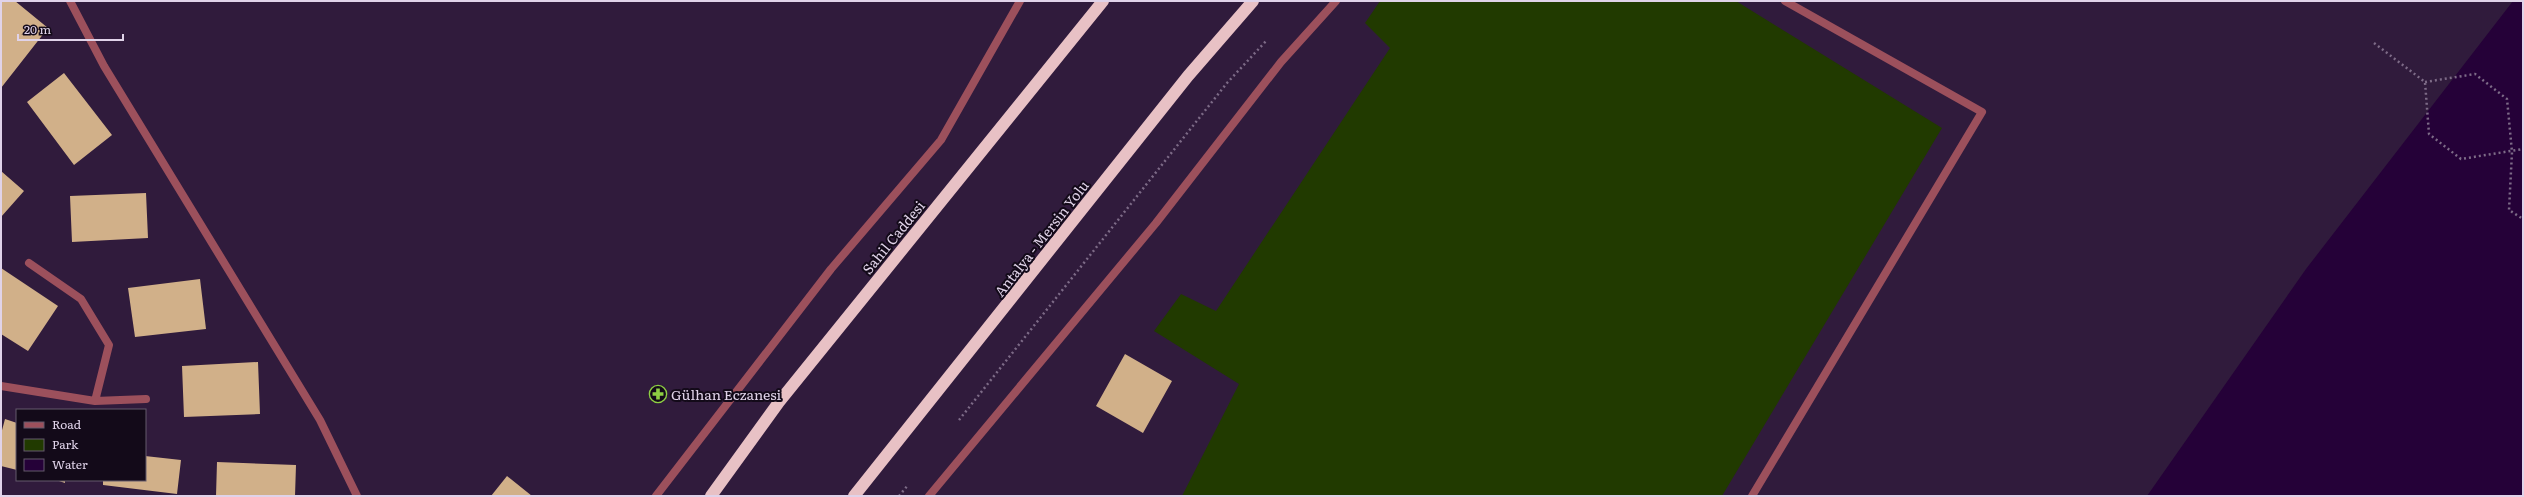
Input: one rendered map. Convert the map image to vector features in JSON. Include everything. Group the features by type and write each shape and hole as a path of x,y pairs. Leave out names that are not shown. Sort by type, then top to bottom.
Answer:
{"highway":[{"name":"Sahil Caddesi","path":"711,496 779,402 1103,1"},
{"name":"Antalya - Mersin Yolu","path":"854,496 1188,76 1253,1"}],"street":[{"path":"70,1 104,66 320,420 358,496"},
{"path":"656,496 831,269 941,140 1020,1"},
{"path":"928,496 1156,223 1281,62 1336,1"},
{"path":"1752,496 1982,112 1784,1"},
{"path":"29,263 81,299 109,345 95,401"},
{"path":"1,386 95,401 146,399"}],"path":[{"path":"954,427 1227,83 1271,36"},
{"path":"2374,43 2425,82 2475,74 2507,99 2512,152 2509,210 2523,219"},
{"path":"2425,82 2429,134 2461,159 2512,152 2523,149"},
{"path":"899,496 909,484"}],"green space":[{"path":"1380,1 1736,1 1942,128 1722,496 1182,496 1239,384 1154,331 1181,294 1216,311 1390,48 1365,23"}],"water":[{"path":"2513,1 2523,1 2523,496 2147,496 2306,269"}],"building":[{"path":"1,1 15,1 48,28 1,88"},
{"path":"64,73 112,135 74,165 27,102"},
{"path":"1,171 24,191 1,217"},
{"path":"146,193 148,238 72,242 70,196"},
{"path":"1,268 58,306 28,351 1,334"},
{"path":"200,279 206,329 135,337 128,288"},
{"path":"1125,354 1172,381 1143,433 1096,406"},
{"path":"258,362 260,414 184,417 182,366"},
{"path":"5,419 16,423 16,470 1,466 1,434"},
{"path":"146,456 181,460 177,494 103,485 103,481 146,481"},
{"path":"217,462 296,465 295,496 216,496"},
{"path":"507,476 532,496 491,496"}],"place":[{"name":"Gülhan Eczanesi","path":"658,394"}]}
